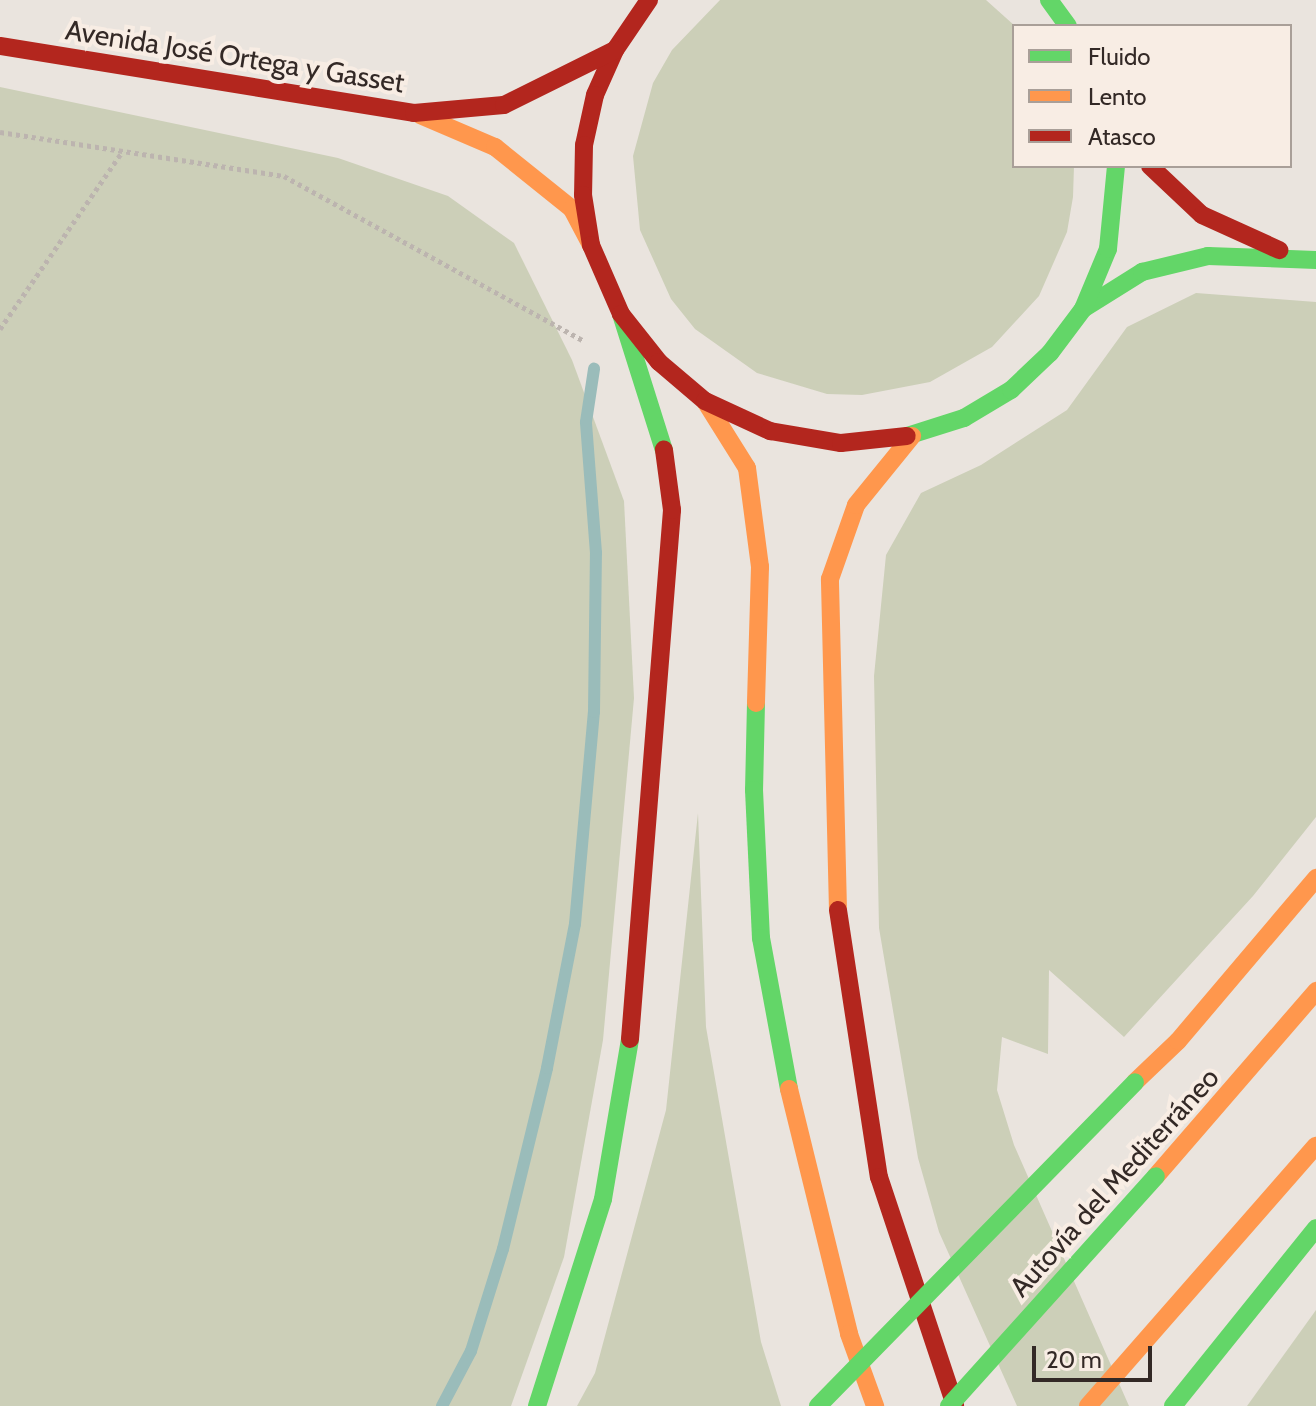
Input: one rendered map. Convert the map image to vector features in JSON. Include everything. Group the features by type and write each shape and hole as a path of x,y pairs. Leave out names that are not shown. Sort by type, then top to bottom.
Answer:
{"main road":[{"path":"537,1406 603,1199 630,1043 672,510 664,451 621,314 591,245 583,195 584,145 595,95 615,50 649,0"},
{"path":"1049,0 1067,24"},
{"name":"Avenida José Ortega y Gasset","path":"0,46 414,113 495,147 572,209 591,245"},
{"name":"Avenida José Ortega y Gasset","path":"414,113 504,105 615,50"},
{"path":"621,314 659,362 705,401 770,431 841,443 912,436 964,418 1011,390 1050,353 1083,309 1108,249 1116,168"},
{"path":"1152,168 1202,215 1292,256"},
{"path":"1083,309 1142,272 1208,256 1292,256 1316,260"},
{"path":"705,401 747,468 760,567 754,790 761,938 802,1155 849,1334 875,1406"},
{"path":"912,436 856,505 830,579 837,903 879,1177 952,1406"},
{"path":"818,1406 1178,1041 1316,878"},
{"name":"Autovía del Mediterráneo","path":"952,1406 1316,991"},
{"path":"1088,1406 1316,1146"},
{"path":"1173,1406 1316,1228"}],"path":[{"path":"0,132 284,176 637,370"},
{"path":"0,329 123,151"}],"green space":[{"path":"720,0 986,0 1013,24 1012,168 1074,168 1067,232 1039,296 992,347 930,382 862,395 827,394 757,373 695,329 671,299 640,230 633,156 653,83 672,50"},
{"path":"0,87 338,158 448,196 514,243 572,360 624,501 634,698 603,1040 564,1257 511,1406 0,1406"},
{"path":"1196,293 1316,302 1316,817 1253,896 1124,1037 1049,970 1048,1054 1002,1037 997,1090 1014,1145 1129,1406 1017,1406 939,1232 918,1158 879,928 874,676 886,555 921,493 981,465 1067,410 1127,327"},
{"path":"698,813 706,1027 761,1342 781,1406 577,1406 595,1373 666,1110"},
{"path":"1316,1310 1316,1406 1247,1406"}],"waterway":[{"path":"442,1406 471,1351 503,1249 547,1068 575,924 594,712 596,553 586,422 594,369"}],"traffic: fast":[{"path":"1049,0 1067,24"},
{"path":"907,436 964,418 1011,390 1050,353 1083,309 1108,249 1116,168"},
{"path":"1083,309 1142,272 1208,256 1316,260"},
{"path":"621,314 664,450"},
{"path":"756,703 754,790 761,938 789,1089"},
{"path":"537,1406 603,1199 630,1039"},
{"path":"818,1406 1135,1082"},
{"path":"949,1406 1156,1176"},
{"path":"1173,1406 1316,1228"}],"traffic: slow":[{"path":"420,115 495,147 572,209 591,245"},
{"path":"705,401 747,468 760,567 756,703"},
{"path":"838,910 830,579 856,505 912,436"},
{"path":"1135,1082 1178,1041 1316,878"},
{"path":"1156,1176 1316,991"},
{"path":"789,1089 849,1334 875,1406"},
{"path":"1088,1406 1316,1146"}],"traffic: jam":[{"path":"649,0 615,50 595,95 584,145 583,195 591,245 621,314 659,362 705,401 770,431 841,443 907,436"},
{"path":"0,46 414,113 504,105 615,50"},
{"path":"1152,168 1202,215 1279,250"},
{"path":"630,1039 672,510 664,450"},
{"path":"838,910 879,1177 955,1406"}]}
